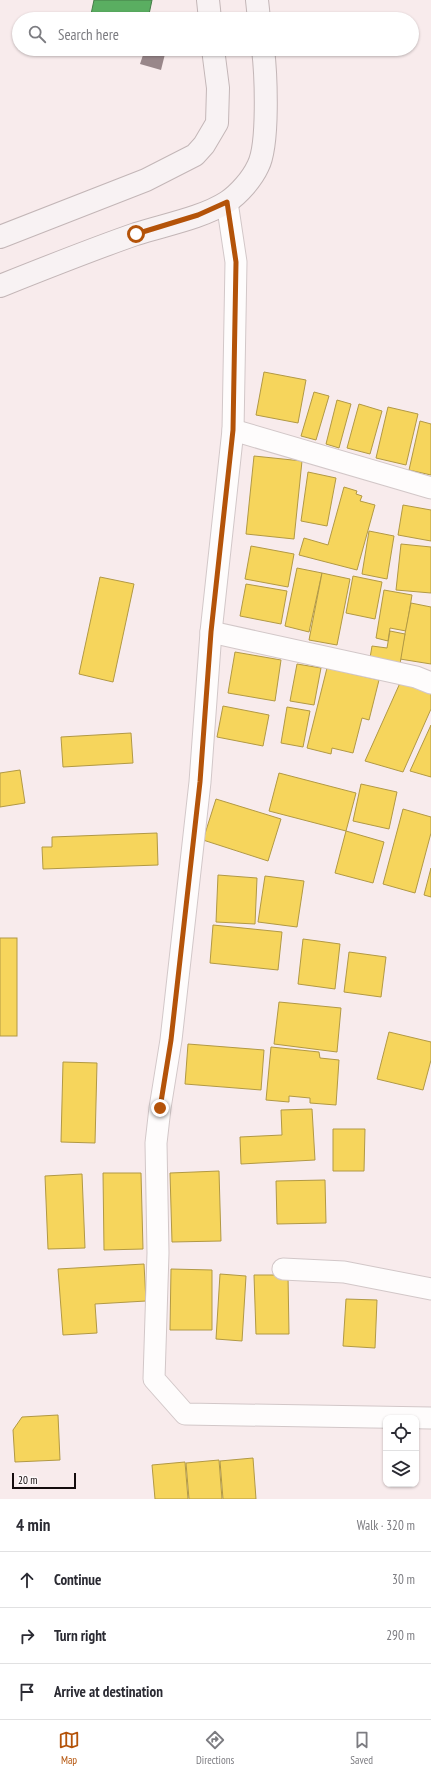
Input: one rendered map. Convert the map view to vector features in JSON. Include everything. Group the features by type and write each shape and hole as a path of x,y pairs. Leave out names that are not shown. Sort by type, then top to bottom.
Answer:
{"main road":[{"path":"208,0 209,12"},
{"path":"257,0 258,12"},
{"path":"0,237 146,180 195,156 204,145 217,123 218,88 214,56"},
{"path":"0,286 74,256 136,234 198,215 227,202 246,184 259,166 265,145 264,56"}],"street":[{"path":"227,202 236,262 233,430 211,632 200,782 171,1040 156,1142 158,1253 154,1379 185,1414 431,1418"},
{"path":"233,430 431,488"},
{"path":"211,632 416,678 431,683"},
{"path":"283,1269 344,1272 431,1289"}],"building: Homes":[{"path":"264,372 306,380 298,423 256,415"},
{"path":"314,392 329,396 316,440 301,436"},
{"path":"337,400 351,404 339,448 326,444"},
{"path":"359,404 382,411 370,454 347,448"},
{"path":"388,407 418,414 406,465 376,458"},
{"path":"420,421 431,424 431,475 409,470"},
{"path":"254,456 302,461 294,539 246,534"},
{"path":"308,472 336,478 327,526 301,521"},
{"path":"344,487 357,491 356,494 362,496 360,501 375,505 357,570 299,555 304,538 328,545"},
{"path":"403,505 431,510 431,541 398,535"},
{"path":"369,531 394,536 387,579 362,574"},
{"path":"401,544 431,547 431,593 396,590"},
{"path":"251,546 294,554 288,587 245,579"},
{"path":"297,568 322,573 309,632 285,626"},
{"path":"322,573 350,579 337,645 309,640"},
{"path":"353,576 382,582 375,619 346,613"},
{"path":"100,577 134,584 113,682 79,674"},
{"path":"246,584 287,591 281,624 240,616"},
{"path":"384,590 412,595 406,631 390,628 388,641 376,638"},
{"path":"411,603 431,607 431,664 400,659"},
{"path":"390,631 405,634 400,664 370,658 372,646 387,648"},
{"path":"235,652 281,660 275,701 228,693"},
{"path":"297,664 321,668 314,705 290,701"},
{"path":"327,668 379,680 369,720 362,718 353,753 332,748 331,754 307,748"},
{"path":"400,683 431,692 431,709 403,772 365,761"},
{"path":"223,706 269,715 263,746 217,737"},
{"path":"287,707 310,711 303,747 281,743"},
{"path":"431,725 431,777 410,771"},
{"path":"131,733 133,763 63,767 61,737"},
{"path":"20,770 25,803 0,807 0,773"},
{"path":"279,773 356,793 346,831 269,811"},
{"path":"361,784 397,792 389,829 353,821"},
{"path":"216,799 281,819 268,861 203,840"},
{"path":"403,809 431,817 431,833 415,893 383,884"},
{"path":"346,831 384,842 373,883 335,873"},
{"path":"157,833 158,865 43,869 42,847 52,847 52,837"},
{"path":"431,868 431,897 424,895"},
{"path":"218,875 257,878 255,924 216,922"},
{"path":"265,876 304,881 297,927 258,922"},
{"path":"213,925 282,932 278,970 210,963"},
{"path":"0,938 17,938 17,1036 0,1036"},
{"path":"303,939 340,944 335,989 298,984"},
{"path":"349,952 386,957 381,997 344,992"},
{"path":"279,1002 341,1008 337,1052 274,1044"},
{"path":"389,1032 431,1042 431,1060 423,1090 377,1079"},
{"path":"188,1044 264,1050 261,1090 185,1084"},
{"path":"271,1047 319,1052 320,1058 339,1060 336,1105 310,1103 310,1098 289,1096 289,1102 266,1100"},
{"path":"63,1062 97,1063 95,1143 61,1142"},
{"path":"312,1109 315,1160 241,1164 240,1137 282,1135 281,1110"},
{"path":"333,1129 365,1129 364,1171 333,1171"},
{"path":"219,1171 221,1241 172,1242 170,1173"},
{"path":"103,1173 141,1173 143,1249 104,1250"},
{"path":"82,1174 85,1248 48,1249 45,1176"},
{"path":"325,1180 326,1223 277,1224 276,1181"},
{"path":"144,1264 146,1301 95,1304 97,1333 63,1335 58,1269"},
{"path":"171,1269 212,1270 212,1330 170,1330"},
{"path":"220,1274 246,1276 242,1341 216,1339"},
{"path":"254,1275 288,1275 289,1334 256,1334"},
{"path":"346,1299 377,1300 375,1348 343,1346"},
{"path":"58,1415 60,1460 15,1462 13,1430 22,1417"},
{"path":"253,1458 256,1499 223,1499 220,1461"},
{"path":"219,1460 222,1499 189,1499 186,1463"},
{"path":"185,1462 188,1499 155,1499 152,1465"}],"building: Public":[{"path":"94,0 152,0 149,12 91,12"}],"building: Other":[{"path":"143,56 164,56 161,70 140,64"}],"route":[{"path":"136,234 198,215 227,202 236,262 233,430 211,632 200,782 171,1040 160,1108"}]}
